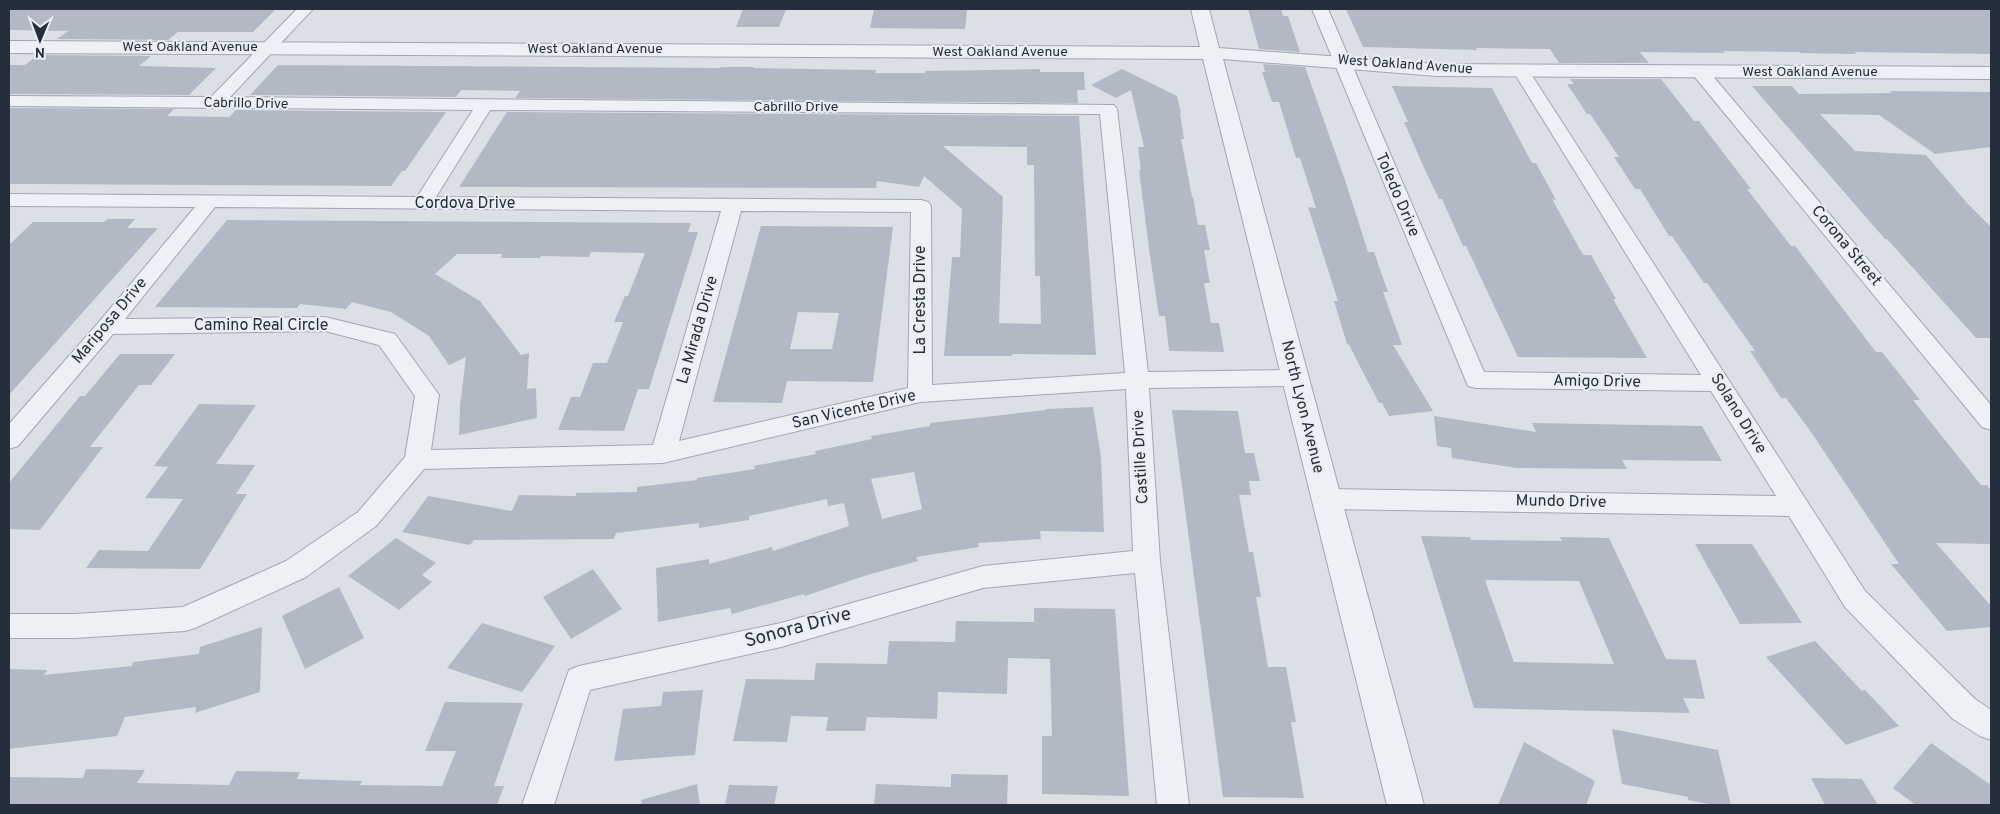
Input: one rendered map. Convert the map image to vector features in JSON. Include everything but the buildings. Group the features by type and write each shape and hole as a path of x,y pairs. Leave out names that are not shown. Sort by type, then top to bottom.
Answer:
{"street":[{"path":"215,103 305,9"},
{"name":"North Lyon Avenue","path":"1200,9 1406,805"},
{"name":"Toledo Drive","path":"1320,9 1476,380"},
{"name":"West Oakland Avenue","path":"9,47 1211,53 1254,54 1437,70 1991,73"},
{"name":"Solano Drive","path":"1521,71 1855,600 1964,710 1991,726"},
{"name":"Corona Street","path":"1700,72 1991,421"},
{"name":"Cabrillo Drive","path":"9,101 484,106 1108,109"},
{"path":"422,204 484,106"},
{"name":"Castille Drive","path":"1108,109 1137,380 1147,560 1173,805"},
{"name":"Cordova Drive","path":"13,204 210,201 422,204 921,206"},
{"name":"Mariposa Drive","path":"9,440 107,326 210,201"},
{"name":"La Mirada Drive","path":"663,454 732,206"},
{"name":"La Cresta Drive","path":"920,394 921,206"},
{"name":"Camino Real Circle","path":"107,326 325,324 387,339 428,395 417,460"},
{"name":"San Vicente Drive","path":"417,460 663,454 920,394 1137,380 1295,378"},
{"name":"Amigo Drive","path":"1476,380 1718,383"},
{"path":"9,626 76,626 185,619 296,569 367,519 417,460"},
{"name":"Mundo Drive","path":"1326,499 1796,506"},
{"name":"Sonora Drive","path":"538,805 579,679 781,635 983,577 1147,560"}]}
